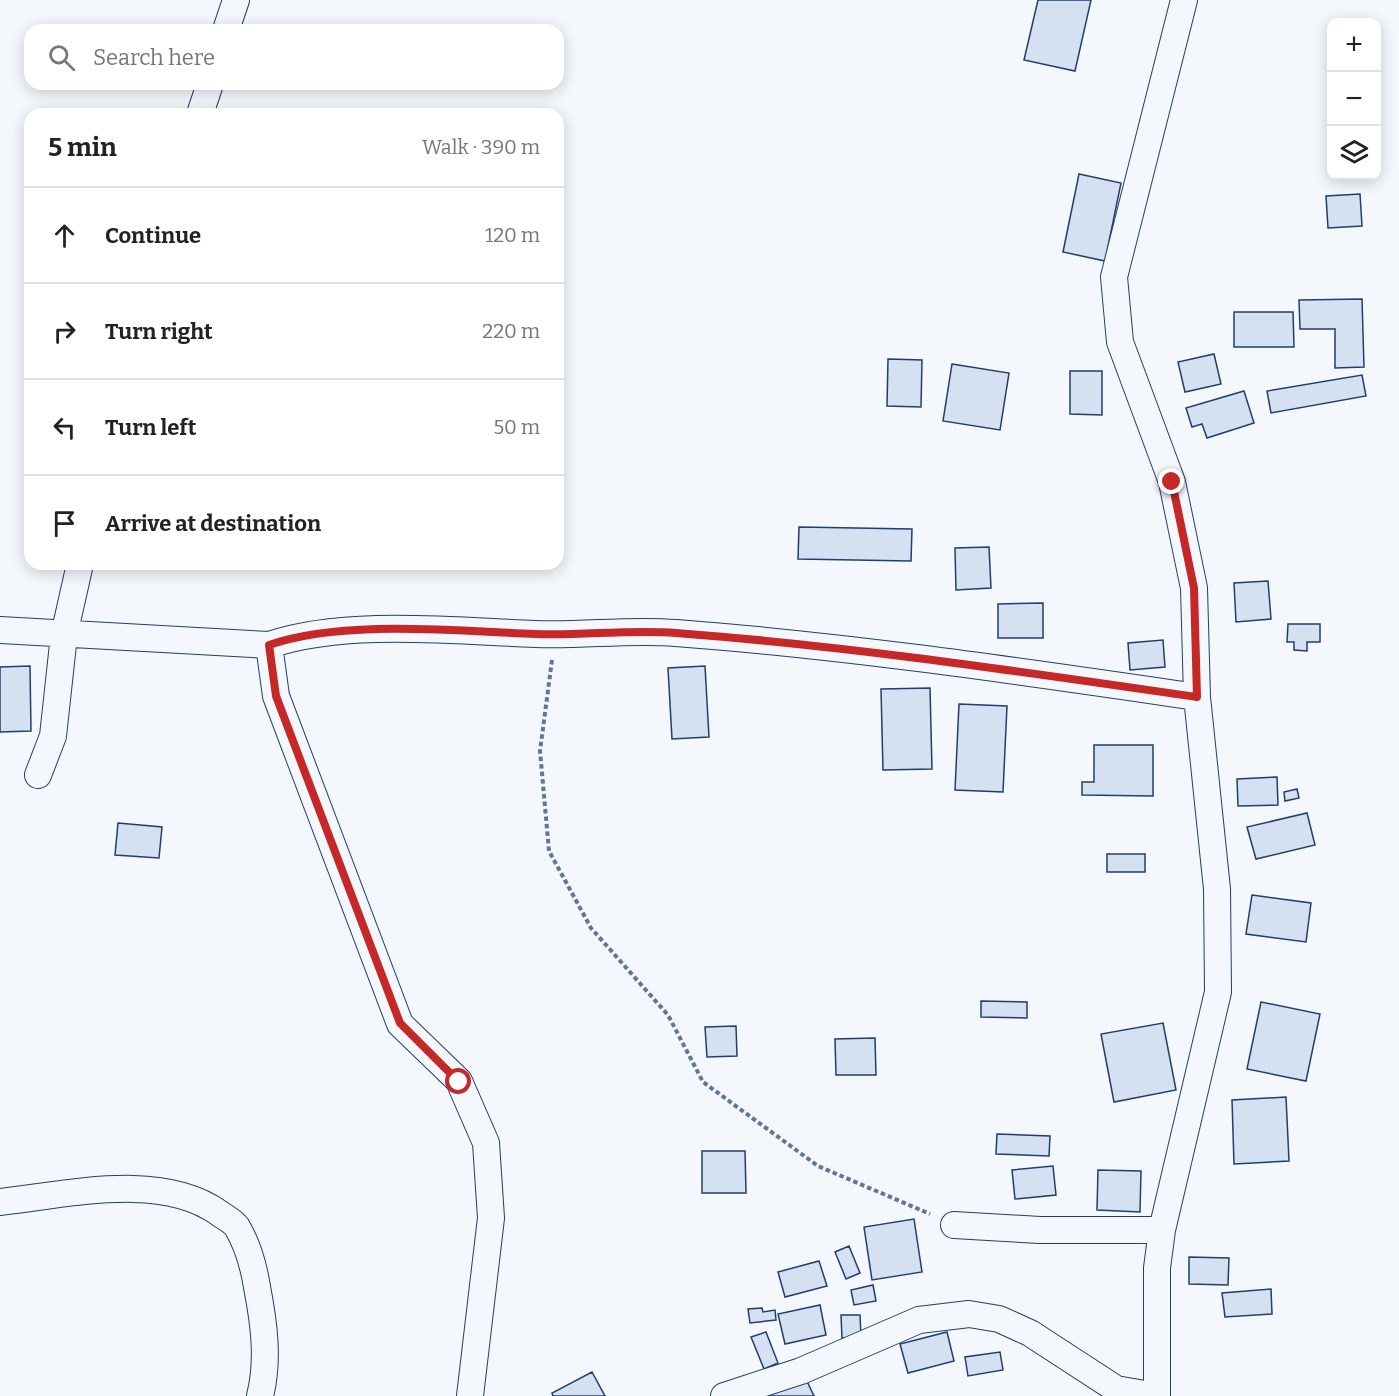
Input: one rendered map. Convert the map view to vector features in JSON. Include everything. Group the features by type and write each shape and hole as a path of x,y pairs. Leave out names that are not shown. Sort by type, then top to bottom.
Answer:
{"street":[{"path":"228,24 236,0"},
{"path":"724,1396 801,1371 919,1320 969,1314 999,1319 1030,1333 1116,1389 1156,1396 1157,1268 1162,1230 1218,992 1217,889 1197,697 1194,588 1184,530 1172,482 1119,342 1114,277 1184,0"},
{"path":"202,108 208,90"},
{"path":"38,775 53,736 64,635 79,570"},
{"path":"0,630 269,645 294,636 394,629 556,635 673,633 985,666 1197,697"},
{"path":"269,645 276,696 400,1023 459,1082 486,1143 491,1218 470,1396"},
{"path":"0,1202 127,1189 160,1190 208,1205 236,1225 254,1269 264,1321 265,1376 260,1396"},
{"path":"954,1225 1040,1230 1162,1230"}],"path":[{"path":"556,635 540,751 549,851 591,928 668,1015 703,1082 818,1166 954,1225"}],"building":[{"path":"1038,0 1091,0 1075,71 1024,60"},
{"path":"1079,174 1121,183 1105,261 1063,252"},
{"path":"1360,194 1362,226 1328,228 1326,196"},
{"path":"1362,299 1364,367 1335,368 1335,329 1300,329 1299,300"},
{"path":"1234,312 1293,312 1294,347 1234,347"},
{"path":"1214,354 1221,384 1185,392 1178,362"},
{"path":"888,359 922,360 921,407 887,406"},
{"path":"952,364 1009,373 1000,430 943,421"},
{"path":"1070,371 1102,371 1102,415 1070,414"},
{"path":"1362,375 1366,396 1271,413 1267,391"},
{"path":"1244,391 1254,423 1207,438 1202,424 1192,427 1186,408"},
{"path":"799,527 912,529 911,561 798,559"},
{"path":"989,547 991,588 956,590 955,548"},
{"path":"1268,581 1271,619 1236,622 1234,583"},
{"path":"1043,603 1043,638 998,638 998,604"},
{"path":"1288,624 1320,624 1320,642 1307,642 1307,651 1294,650 1294,642 1287,642"},
{"path":"1163,640 1165,667 1130,670 1128,643"},
{"path":"30,666 31,731 0,732 0,667"},
{"path":"705,666 709,737 672,739 668,668"},
{"path":"930,688 932,769 883,770 881,689"},
{"path":"959,704 1007,706 1003,792 955,790"},
{"path":"1094,745 1153,745 1153,796 1082,795 1082,782 1094,782"},
{"path":"1277,777 1278,805 1238,806 1237,779"},
{"path":"1297,789 1299,798 1285,801 1284,792"},
{"path":"1307,813 1315,845 1256,859 1247,827"},
{"path":"118,823 162,827 159,858 115,855"},
{"path":"1107,854 1145,854 1145,872 1107,872"},
{"path":"1252,895 1311,903 1306,942 1246,934"},
{"path":"981,1001 1027,1002 1027,1018 981,1017"},
{"path":"1261,1002 1320,1014 1306,1081 1247,1069"},
{"path":"1163,1023 1176,1090 1114,1102 1101,1034"},
{"path":"736,1026 737,1056 707,1057 705,1027"},
{"path":"875,1038 876,1075 836,1075 835,1039"},
{"path":"1286,1097 1289,1161 1234,1164 1232,1100"},
{"path":"997,1134 1050,1136 1049,1156 996,1154"},
{"path":"702,1151 745,1151 746,1193 702,1193"},
{"path":"1053,1166 1056,1195 1015,1199 1012,1170"},
{"path":"1098,1170 1141,1171 1140,1212 1097,1210"},
{"path":"914,1219 922,1272 872,1280 864,1227"},
{"path":"849,1246 860,1273 846,1279 835,1252"},
{"path":"1189,1257 1229,1258 1228,1285 1189,1284"},
{"path":"819,1261 827,1286 785,1297 778,1272"},
{"path":"873,1285 876,1301 854,1305 851,1290"},
{"path":"1271,1289 1272,1314 1225,1317 1222,1293"},
{"path":"820,1305 826,1335 785,1344 778,1314"},
{"path":"762,1308 763,1312 775,1310 776,1320 750,1323 748,1309"},
{"path":"841,1315 860,1315 861,1337 842,1338"},
{"path":"766,1332 778,1363 764,1369 751,1337"},
{"path":"947,1332 954,1361 908,1373 900,1344"},
{"path":"1000,1352 1003,1370 968,1376 965,1357"},
{"path":"592,1372 605,1396 553,1396 552,1393"},
{"path":"804,1375 814,1396 756,1396"}],"route":[{"path":"459,1082 400,1023 276,696 269,645 294,636 394,629 556,635 673,633 985,666 1197,697 1194,588 1184,530 1172,482"}]}
